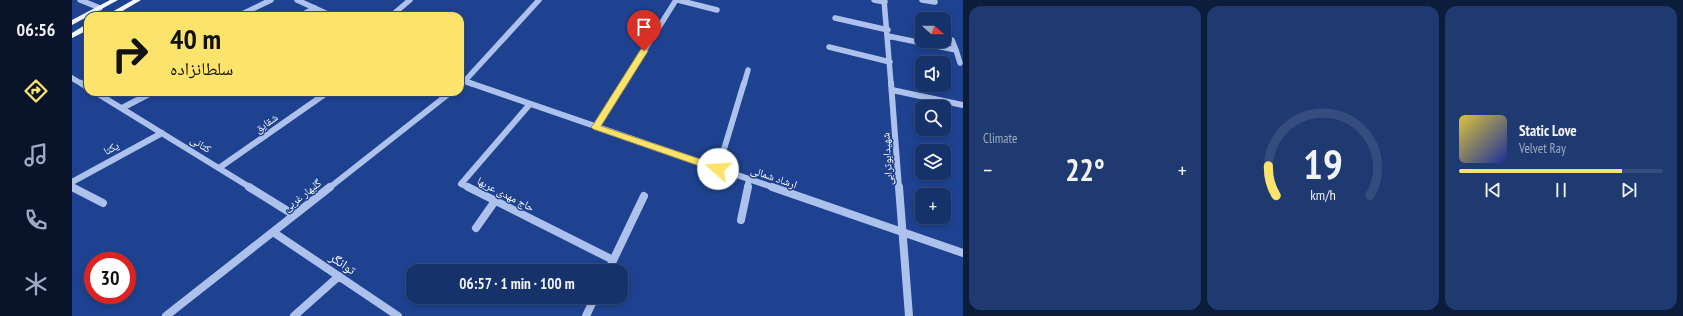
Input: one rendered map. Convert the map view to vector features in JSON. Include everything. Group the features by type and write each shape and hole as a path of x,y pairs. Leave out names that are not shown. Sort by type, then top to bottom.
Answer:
{"main road":[{"path":"92,12 115,0"},
{"path":"116,12 138,0"},
{"path":"72,22 84,16"},
{"path":"72,36 84,29"}],"street":[{"path":"80,0 100,8"},
{"path":"246,12 271,0"},
{"path":"297,0 324,12"},
{"path":"396,12 410,0"},
{"path":"464,79 539,0"},
{"path":"596,127 677,0 717,10"},
{"path":"874,0 884,1"},
{"path":"922,0 934,2"},
{"name":"شهیدابوترابی","path":"884,1 888,33 909,316"},
{"path":"308,12 315,8"},
{"path":"835,18 956,50"},
{"path":"952,40 960,63"},
{"path":"829,48 890,62"},
{"path":"718,169 748,70"},
{"path":"72,79 84,86"},
{"name":"ارشاد شمالی","path":"464,83 530,104 963,253"},
{"path":"892,90 963,105"},
{"name":"کتانی","path":"102,96 294,215"},
{"path":"122,108 145,96"},
{"name":"شقایق","path":"219,168 322,96"},
{"name":"گلبهار غربی","path":"166,316 446,96"},
{"name":"حاج مهدی عربها","path":"530,104 461,184 613,260"},
{"name":"یکتا","path":"72,182 162,132"},
{"path":"741,220 749,180"},
{"path":"72,187 103,203"},
{"path":"611,264 644,196"},
{"path":"476,228 495,201"},
{"name":"توانگر","path":"273,232 398,316"},
{"path":"294,316 339,276"},
{"path":"586,316 592,304"}],"route":[{"path":"644,51 596,127 718,169"}]}
